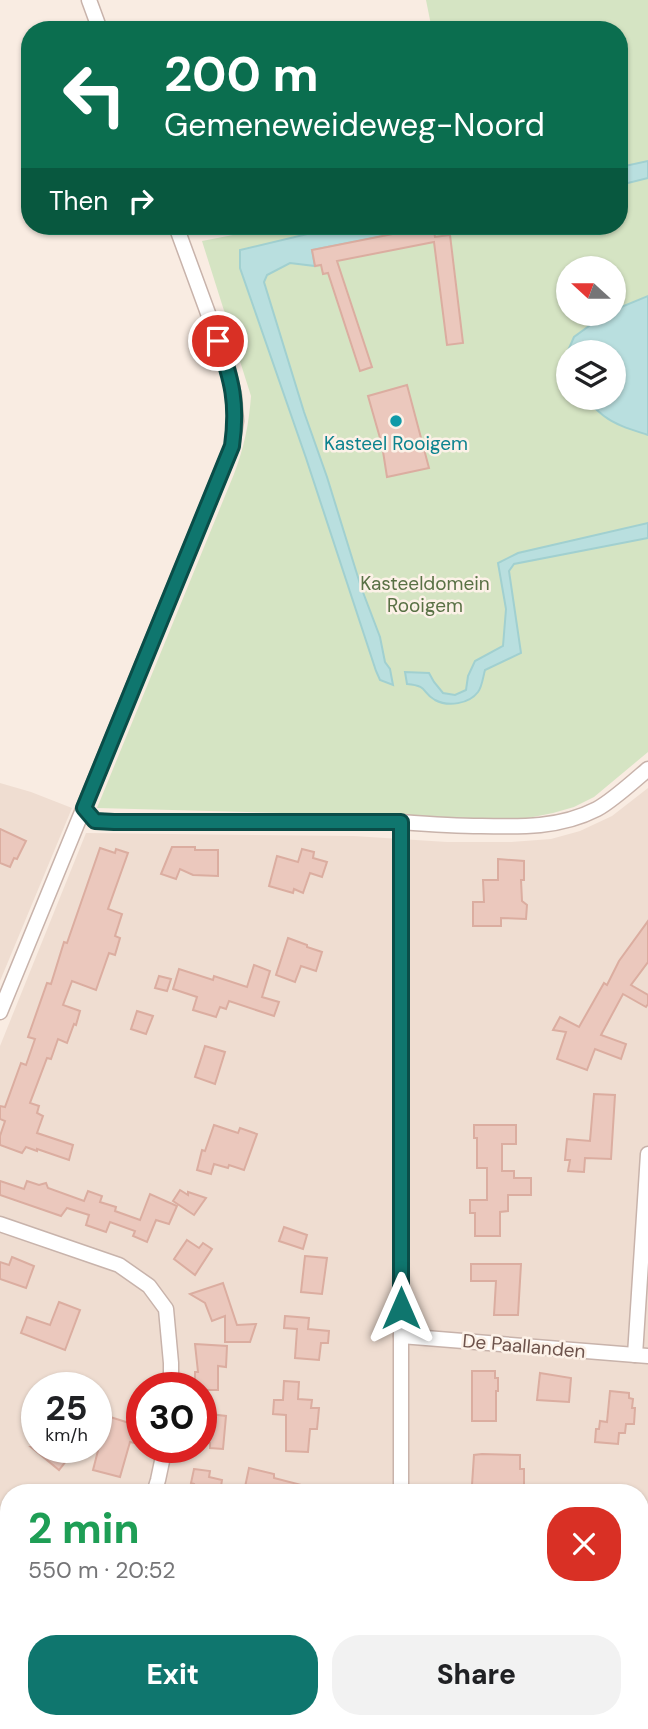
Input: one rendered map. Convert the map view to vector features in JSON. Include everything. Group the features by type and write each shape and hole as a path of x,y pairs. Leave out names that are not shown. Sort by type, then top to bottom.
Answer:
{"street":[{"path":"89,0 97,21"},
{"path":"0,1012 232,446 236,421 227,365 179,235"},
{"path":"84,808 95,821 114,822 401,822 528,828 577,817 599,808 648,769"},
{"path":"401,822 401,1484"},
{"path":"642,1355 648,1154"},
{"path":"0,1224 119,1265 149,1286 166,1309 171,1372"},
{"name":"De Paallanden","path":"401,1336 642,1355"},
{"path":"156,1484 161,1463"}],"shaded area":[{"path":"0,783 72,808 0,981"},
{"path":"648,788 648,1484 0,1484 0,1046 86,833 354,836 447,842 551,839 580,831 612,816"}],"green space":[{"name":"Kasteeldomein Rooigem","path":"426,0 648,0 648,752 594,797 574,807 528,818 97,808 234,474 241,455 251,396 202,241 233,235 628,235 628,21 430,21"}],"water":[{"path":"648,161 648,178 628,183 628,165"},
{"path":"303,235 389,235 312,250 315,266 290,263 267,275 264,282 361,587 380,637 393,685 380,680 376,671 240,268 240,250"},
{"path":"648,296 648,435 614,422 597,410 626,410 626,340 573,340 589,326 626,326 626,305"},
{"path":"648,523 648,538 514,564 509,571 521,653 485,670 479,690 474,696 458,703 440,702 422,688 407,684 405,672 429,673 443,693 455,695 466,690 468,676 475,661 503,646 506,609 498,563 518,553"}],"building":[{"path":"388,235 450,235 463,343 447,345 434,242 337,261 372,367 360,371 328,273 323,274 321,265 315,266 312,250"},
{"name":"Kasteel Rooigem","path":"407,385 429,468 387,477 382,445 368,396"},
{"path":"0,829 26,841 10,867 0,863"},
{"path":"172,847 218,850 218,876 193,875 180,869 176,879 161,874"},
{"path":"100,848 115,853 116,849 128,853 108,909 122,914 115,936 120,938 115,955 109,953 96,990 72,981 63,1005 80,1011 76,1025 74,1024 67,1043 58,1039 51,1059 47,1058 30,1103 39,1106 37,1113 43,1116 37,1133 73,1145 69,1160 26,1147 22,1153 0,1145 5,1121 0,1119 0,1106 5,1107 21,1063 26,1065 35,1039 28,1037 47,983 51,984 64,942 67,943"},
{"path":"302,849 314,852 313,858 327,862 322,877 310,873 303,893 294,889 293,893 269,886 277,856 298,862"},
{"path":"498,859 524,861 524,880 521,880 522,901 527,905 526,919 501,918 501,926 473,926 473,902 484,902 483,880 498,880"},
{"path":"648,921 648,962 631,985 648,995 648,1004 646,1007 623,994 601,1035 626,1044 621,1059 595,1049 587,1070 557,1059 566,1032 553,1030 560,1017 579,1027 604,983 607,985 619,961"},
{"path":"288,938 322,952 316,971 301,966 295,982 276,975"},
{"path":"254,965 270,971 262,997 279,1002 274,1016 229,1001 226,1009 220,1007 216,1017 193,1010 197,997 173,989 179,969 213,980 214,976 247,987"},
{"path":"159,976 171,979 167,991 155,988"},
{"path":"137,1011 153,1016 146,1034 131,1029"},
{"path":"205,1046 225,1052 215,1084 195,1077"},
{"path":"594,1094 615,1095 611,1159 585,1158 584,1172 568,1171 570,1160 565,1160 567,1139 590,1141"},
{"path":"214,1125 238,1133 240,1128 257,1134 244,1170 214,1164 211,1174 197,1170 202,1150 205,1151"},
{"path":"474,1125 516,1125 516,1144 502,1144 502,1171 514,1171 514,1178 531,1178 531,1195 508,1195 508,1211 500,1212 500,1236 475,1236 475,1213 470,1213 470,1200 487,1200 487,1168 477,1168"},
{"path":"0,1181 24,1189 27,1181 39,1185 46,1183 48,1188 84,1201 88,1191 102,1196 100,1202 116,1207 115,1211 140,1220 150,1194 177,1206 169,1224 156,1220 147,1242 133,1236 135,1231 110,1222 106,1232 86,1225 89,1215 67,1208 61,1216 0,1195"},
{"path":"180,1190 188,1195 188,1192 206,1198 194,1215 173,1201"},
{"path":"284,1227 307,1235 303,1249 279,1241"},
{"path":"187,1240 199,1248 203,1243 212,1249 195,1275 174,1259"},
{"path":"305,1256 327,1258 322,1294 301,1292"},
{"path":"12,1257 34,1266 26,1288 0,1279 0,1262 9,1265"},
{"path":"471,1264 521,1264 518,1315 494,1315 496,1281 471,1281"},
{"path":"223,1283 237,1325 256,1324 250,1342 225,1342 225,1316 212,1321 205,1303 190,1294"},
{"path":"59,1302 80,1310 65,1350 21,1333 27,1317 50,1325"},
{"path":"285,1316 309,1318 308,1329 329,1331 328,1343 321,1343 319,1360 295,1358 297,1329 284,1328"},
{"path":"195,1344 227,1346 226,1367 218,1366 218,1390 217,1372 198,1372"},
{"path":"472,1371 495,1371 495,1378 498,1378 496,1421 472,1421"},
{"path":"540,1373 571,1378 569,1402 537,1400"},
{"path":"284,1381 299,1382 298,1399 312,1400 311,1408 319,1408 317,1429 310,1429 308,1452 286,1451 286,1415 273,1414 274,1400 283,1400"},
{"path":"610,1391 629,1393 629,1398 633,1399 632,1408 635,1408 634,1424 626,1424 625,1433 619,1433 618,1444 595,1442 600,1421 607,1422"},
{"path":"217,1415 226,1416 223,1449 217,1449"},
{"path":"112,1418 126,1422 126,1456 120,1477 93,1470 95,1463 112,1463"},
{"path":"474,1455 520,1455 524,1484 472,1484"},
{"path":"50,1463 64,1463 59,1470"},
{"path":"249,1468 274,1474 274,1478 297,1484 246,1484"},
{"path":"194,1469 210,1471 209,1477 222,1480 221,1484 191,1483"}],"place":[{"name":"Kasteel Rooigem","path":"396,421"}],"route":[{"path":"218,341 234,396 236,421 232,446 84,808 95,821 114,822 401,822 401,1308"}]}
